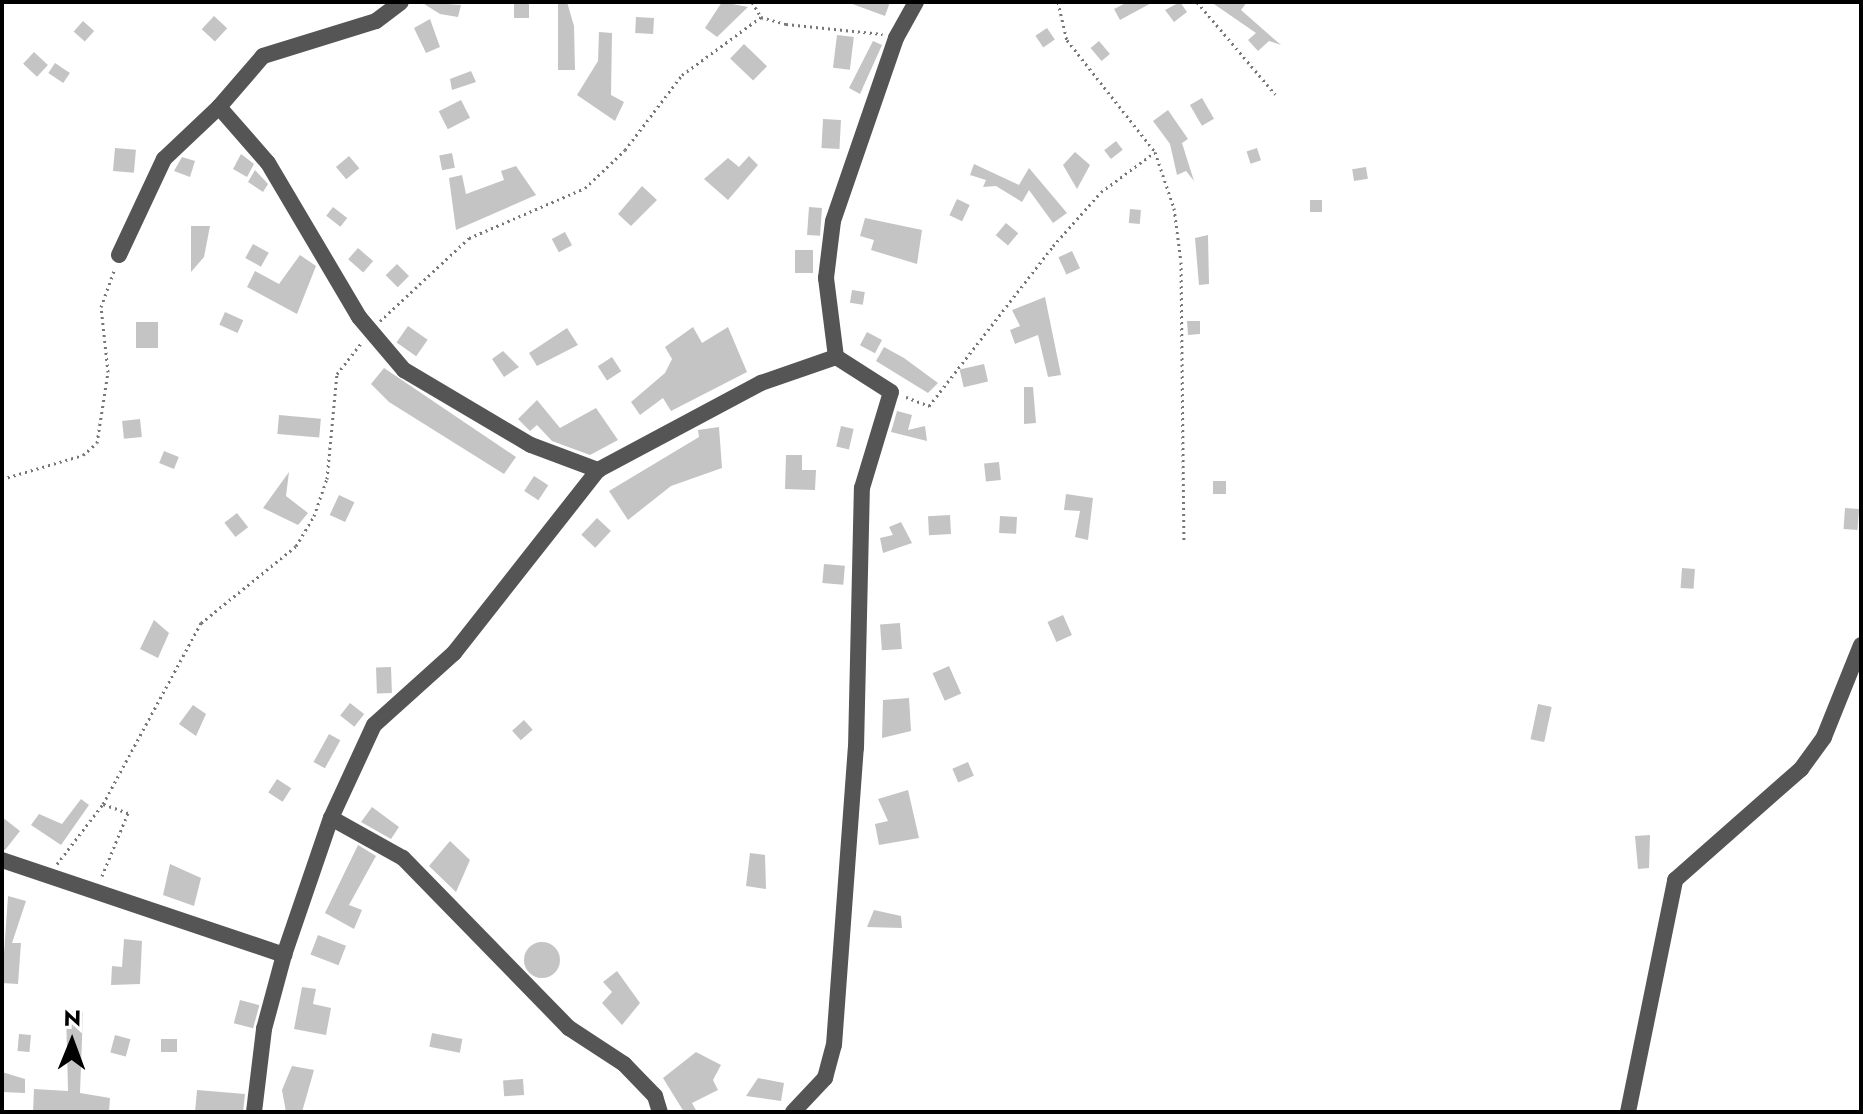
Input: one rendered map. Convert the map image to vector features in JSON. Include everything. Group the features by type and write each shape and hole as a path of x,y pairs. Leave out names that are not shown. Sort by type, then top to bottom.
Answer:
{"street":[{"path":"119,255 164,159 219,107 263,56 376,21 401,2"},
{"path":"836,357 826,278 833,221 896,38 916,2"},
{"path":"219,107 268,163 370,331 404,370 531,445 598,470"},
{"path":"793,1112 825,1078 834,1045 856,748 862,488 891,392 836,357"},
{"path":"254,1112 264,1029 284,955 331,818 374,725 454,653 598,470 761,383 836,357"},
{"path":"1628,1112 1675,880 1807,762 1861,645"},
{"path":"331,818 403,858 569,1028 624,1064 655,1096 660,1112"},
{"path":"2,860 94,896 284,955"}],"path":[{"path":"752,2 761,17"},
{"path":"1058,2 1067,40 1155,152 1181,262 1184,540"},
{"path":"1197,2 1275,94"},
{"path":"47,879 103,804 201,623 296,546 314,516 327,479 337,374 370,331 469,238 585,188 625,150 682,75 761,17 896,38"},
{"path":"891,392 929,406 1082,214 1155,152"},
{"path":"2,479 83,455 97,443 108,372 101,307 119,255"},
{"path":"94,896 128,813 103,804"}],"building":[{"path":"421,2 461,5 458,17 440,14"},
{"path":"558,2 567,2 574,26 575,70 558,70"},
{"path":"722,2 748,7 717,37 705,28"},
{"path":"847,2 890,2 885,16"},
{"path":"1128,2 1153,2 1120,20 1114,9"},
{"path":"1180,2 1187,12 1174,22 1165,10"},
{"path":"1211,2 1247,2 1241,10 1281,45 1269,41 1258,51 1248,40 1256,33"},
{"path":"514,4 529,4 529,18 514,18"},
{"path":"214,16 227,28 215,41 202,29"},
{"path":"636,17 654,18 653,34 635,33"},
{"path":"430,19 440,47 426,53 414,28"},
{"path":"83,21 94,31 85,41 74,31"},
{"path":"1047,28 1055,40 1043,47 1035,36"},
{"path":"599,32 612,33 611,95 624,102 615,121 577,95 598,61"},
{"path":"837,35 854,37 850,70 833,68"},
{"path":"873,41 882,45 860,94 849,88"},
{"path":"1099,41 1110,54 1102,61 1091,48"},
{"path":"744,44 767,66 753,81 730,58"},
{"path":"34,52 48,65 37,77 23,64"},
{"path":"55,63 70,73 63,83 48,73"},
{"path":"471,71 476,82 452,90 450,79"},
{"path":"1202,98 1214,119 1202,126 1190,105"},
{"path":"461,100 470,118 448,129 439,111"},
{"path":"1168,110 1188,139 1182,143 1194,181 1186,171 1177,175 1170,144 1153,121"},
{"path":"823,119 841,120 839,149 821,148"},
{"path":"1116,141 1123,150 1111,159 1104,150"},
{"path":"115,148 136,150 134,173 113,171"},
{"path":"1257,148 1261,160 1251,164 1247,151"},
{"path":"1075,152 1090,165 1077,189 1063,165"},
{"path":"452,153 455,168 442,170 439,155"},
{"path":"241,154 254,164 247,177 233,169"},
{"path":"349,156 359,168 346,179 336,167"},
{"path":"749,156 758,165 728,200 704,179 728,158 739,167"},
{"path":"182,157 195,161 190,177 174,171"},
{"path":"974,164 1019,185 1029,168 1067,213 1053,223 1029,190 1022,202 996,186 983,187 986,180 970,175"},
{"path":"516,166 536,195 456,230 449,178 462,175 466,194 504,180 501,171"},
{"path":"1366,167 1368,179 1354,181 1352,169"},
{"path":"255,170 268,184 263,192 248,182"},
{"path":"642,186 657,200 631,226 618,214"},
{"path":"957,199 970,205 962,221 949,215"},
{"path":"1310,200 1322,200 1322,212 1310,212"},
{"path":"333,207 347,218 340,227 326,216"},
{"path":"809,207 822,208 820,236 807,235"},
{"path":"1130,209 1141,210 1140,224 1129,223"},
{"path":"865,218 922,230 917,264 871,250 874,240 860,236"},
{"path":"1006,223 1018,233 1008,246 996,235"},
{"path":"191,226 210,226 204,257 191,272"},
{"path":"565,232 572,245 559,252 552,239"},
{"path":"1208,235 1209,284 1199,285 1195,238"},
{"path":"253,244 269,253 261,267 245,258"},
{"path":"358,248 373,261 363,272 348,259"},
{"path":"795,250 813,250 813,273 795,273"},
{"path":"1072,251 1080,268 1066,275 1058,257"},
{"path":"300,255 316,266 297,314 247,287 255,271 279,284"},
{"path":"397,264 409,276 398,287 386,275"},
{"path":"852,290 865,292 863,305 850,303"},
{"path":"1045,297 1061,375 1048,377 1038,335 1015,344 1010,330 1020,326 1012,310"},
{"path":"225,312 243,320 238,333 219,325"},
{"path":"1187,321 1200,321 1200,334 1188,335"},
{"path":"136,322 158,322 158,348 136,348"},
{"path":"408,326 428,340 416,356 397,342"},
{"path":"693,327 702,343 728,327 747,372 671,411 663,398 640,415 631,402 665,373 672,359 665,347"},
{"path":"567,328 578,345 537,366 529,353"},
{"path":"867,332 882,340 875,353 860,345"},
{"path":"884,347 938,383 928,393 876,361"},
{"path":"503,351 519,367 504,377 492,359"},
{"path":"612,357 621,371 607,381 598,366"},
{"path":"984,364 988,382 964,387 960,370"},
{"path":"384,368 516,457 504,474 389,402 371,384"},
{"path":"1024,387 1033,387 1036,423 1024,424"},
{"path":"537,400 560,428 596,408 618,440 590,455 552,441 537,425 530,431 518,419"},
{"path":"897,411 912,415 908,430 925,426 927,441 891,432"},
{"path":"279,415 321,419 319,438 277,434"},
{"path":"140,419 142,437 124,439 122,421"},
{"path":"841,426 854,429 849,449 836,446"},
{"path":"719,427 722,468 671,486 628,520 609,491 699,437 698,430"},
{"path":"164,451 179,457 174,469 159,463"},
{"path":"786,455 802,455 802,470 816,470 815,490 785,489"},
{"path":"999,462 1001,480 986,481 984,464"},
{"path":"289,472 286,496 308,513 298,525 263,508"},
{"path":"534,476 548,485 538,500 524,491"},
{"path":"1213,481 1226,481 1226,494 1213,494"},
{"path":"1066,494 1093,498 1088,540 1075,537 1080,511 1064,510"},
{"path":"339,495 354,502 345,522 330,515"},
{"path":"1845,508 1859,509 1858,530 1844,529"},
{"path":"237,513 248,527 235,537 224,523"},
{"path":"950,515 951,534 929,535 928,516"},
{"path":"1000,516 1017,517 1016,534 999,533"},
{"path":"597,518 611,531 595,548 581,535"},
{"path":"901,522 912,543 883,553 880,538 893,535 889,527"},
{"path":"824,564 845,566 843,585 822,583"},
{"path":"1682,568 1695,569 1694,589 1681,588"},
{"path":"1063,615 1072,635 1056,642 1047,622"},
{"path":"154,620 169,633 158,658 140,649"},
{"path":"900,623 902,649 882,650 880,624"},
{"path":"949,666 961,693 945,701 933,673"},
{"path":"391,667 392,693 377,694 376,668"},
{"path":"909,698 911,731 882,738 883,700"},
{"path":"350,703 364,714 354,727 340,716"},
{"path":"1538,704 1552,707 1544,742 1531,739"},
{"path":"193,705 206,714 196,736 179,724"},
{"path":"524,720 533,730 521,740 512,731"},
{"path":"329,734 340,740 325,768 313,762"},
{"path":"968,762 974,776 958,782 952,769"},
{"path":"277,779 291,788 283,802 268,792"},
{"path":"908,790 919,838 879,845 875,824 888,821 878,799"},
{"path":"81,799 89,805 61,845 31,825 39,814 62,824"},
{"path":"372,807 399,827 391,839 361,822"},
{"path":"2,817 20,831 5,850 2,849"},
{"path":"1650,835 1649,868 1638,869 1635,836"},
{"path":"450,841 470,860 456,892 429,866"},
{"path":"358,845 376,856 349,905 362,910 354,929 325,913"},
{"path":"750,853 765,855 766,889 746,886"},
{"path":"170,864 201,878 194,906 163,895"},
{"path":"8,896 26,901 12,943 21,943 18,984 2,983"},
{"path":"874,910 901,916 902,928 867,927"},
{"path":"318,935 346,946 338,965 310,955"},
{"path":"124,939 142,941 140,984 111,985 112,966 122,967"},
{"path":"542,942 555,947 560,960 555,973 542,978 529,973 524,960 529,947"},
{"path":"617,971 640,1003 622,1025 602,1003 612,992 603,982"},
{"path":"302,987 316,989 313,1004 331,1008 326,1035 294,1029"},
{"path":"240,1000 259,1005 253,1028 234,1023"},
{"path":"66,1011 83,1012 80,1093 110,1098 109,1112 33,1112 34,1089 68,1091"},
{"path":"432,1033 462,1039 460,1053 429,1047"},
{"path":"19,1034 31,1035 29,1052 18,1051"},
{"path":"115,1035 130,1039 126,1057 110,1052"},
{"path":"161,1039 177,1039 177,1052 161,1052"},
{"path":"696,1052 721,1065 713,1080 718,1090 692,1103 697,1112 684,1112 663,1078"},
{"path":"292,1066 314,1070 302,1112 286,1112 282,1090"},
{"path":"2,1072 25,1079 25,1093 2,1092"},
{"path":"758,1078 784,1083 781,1101 746,1096"},
{"path":"523,1079 524,1095 504,1096 503,1080"},
{"path":"197,1090 245,1094 243,1112 195,1112"}]}
